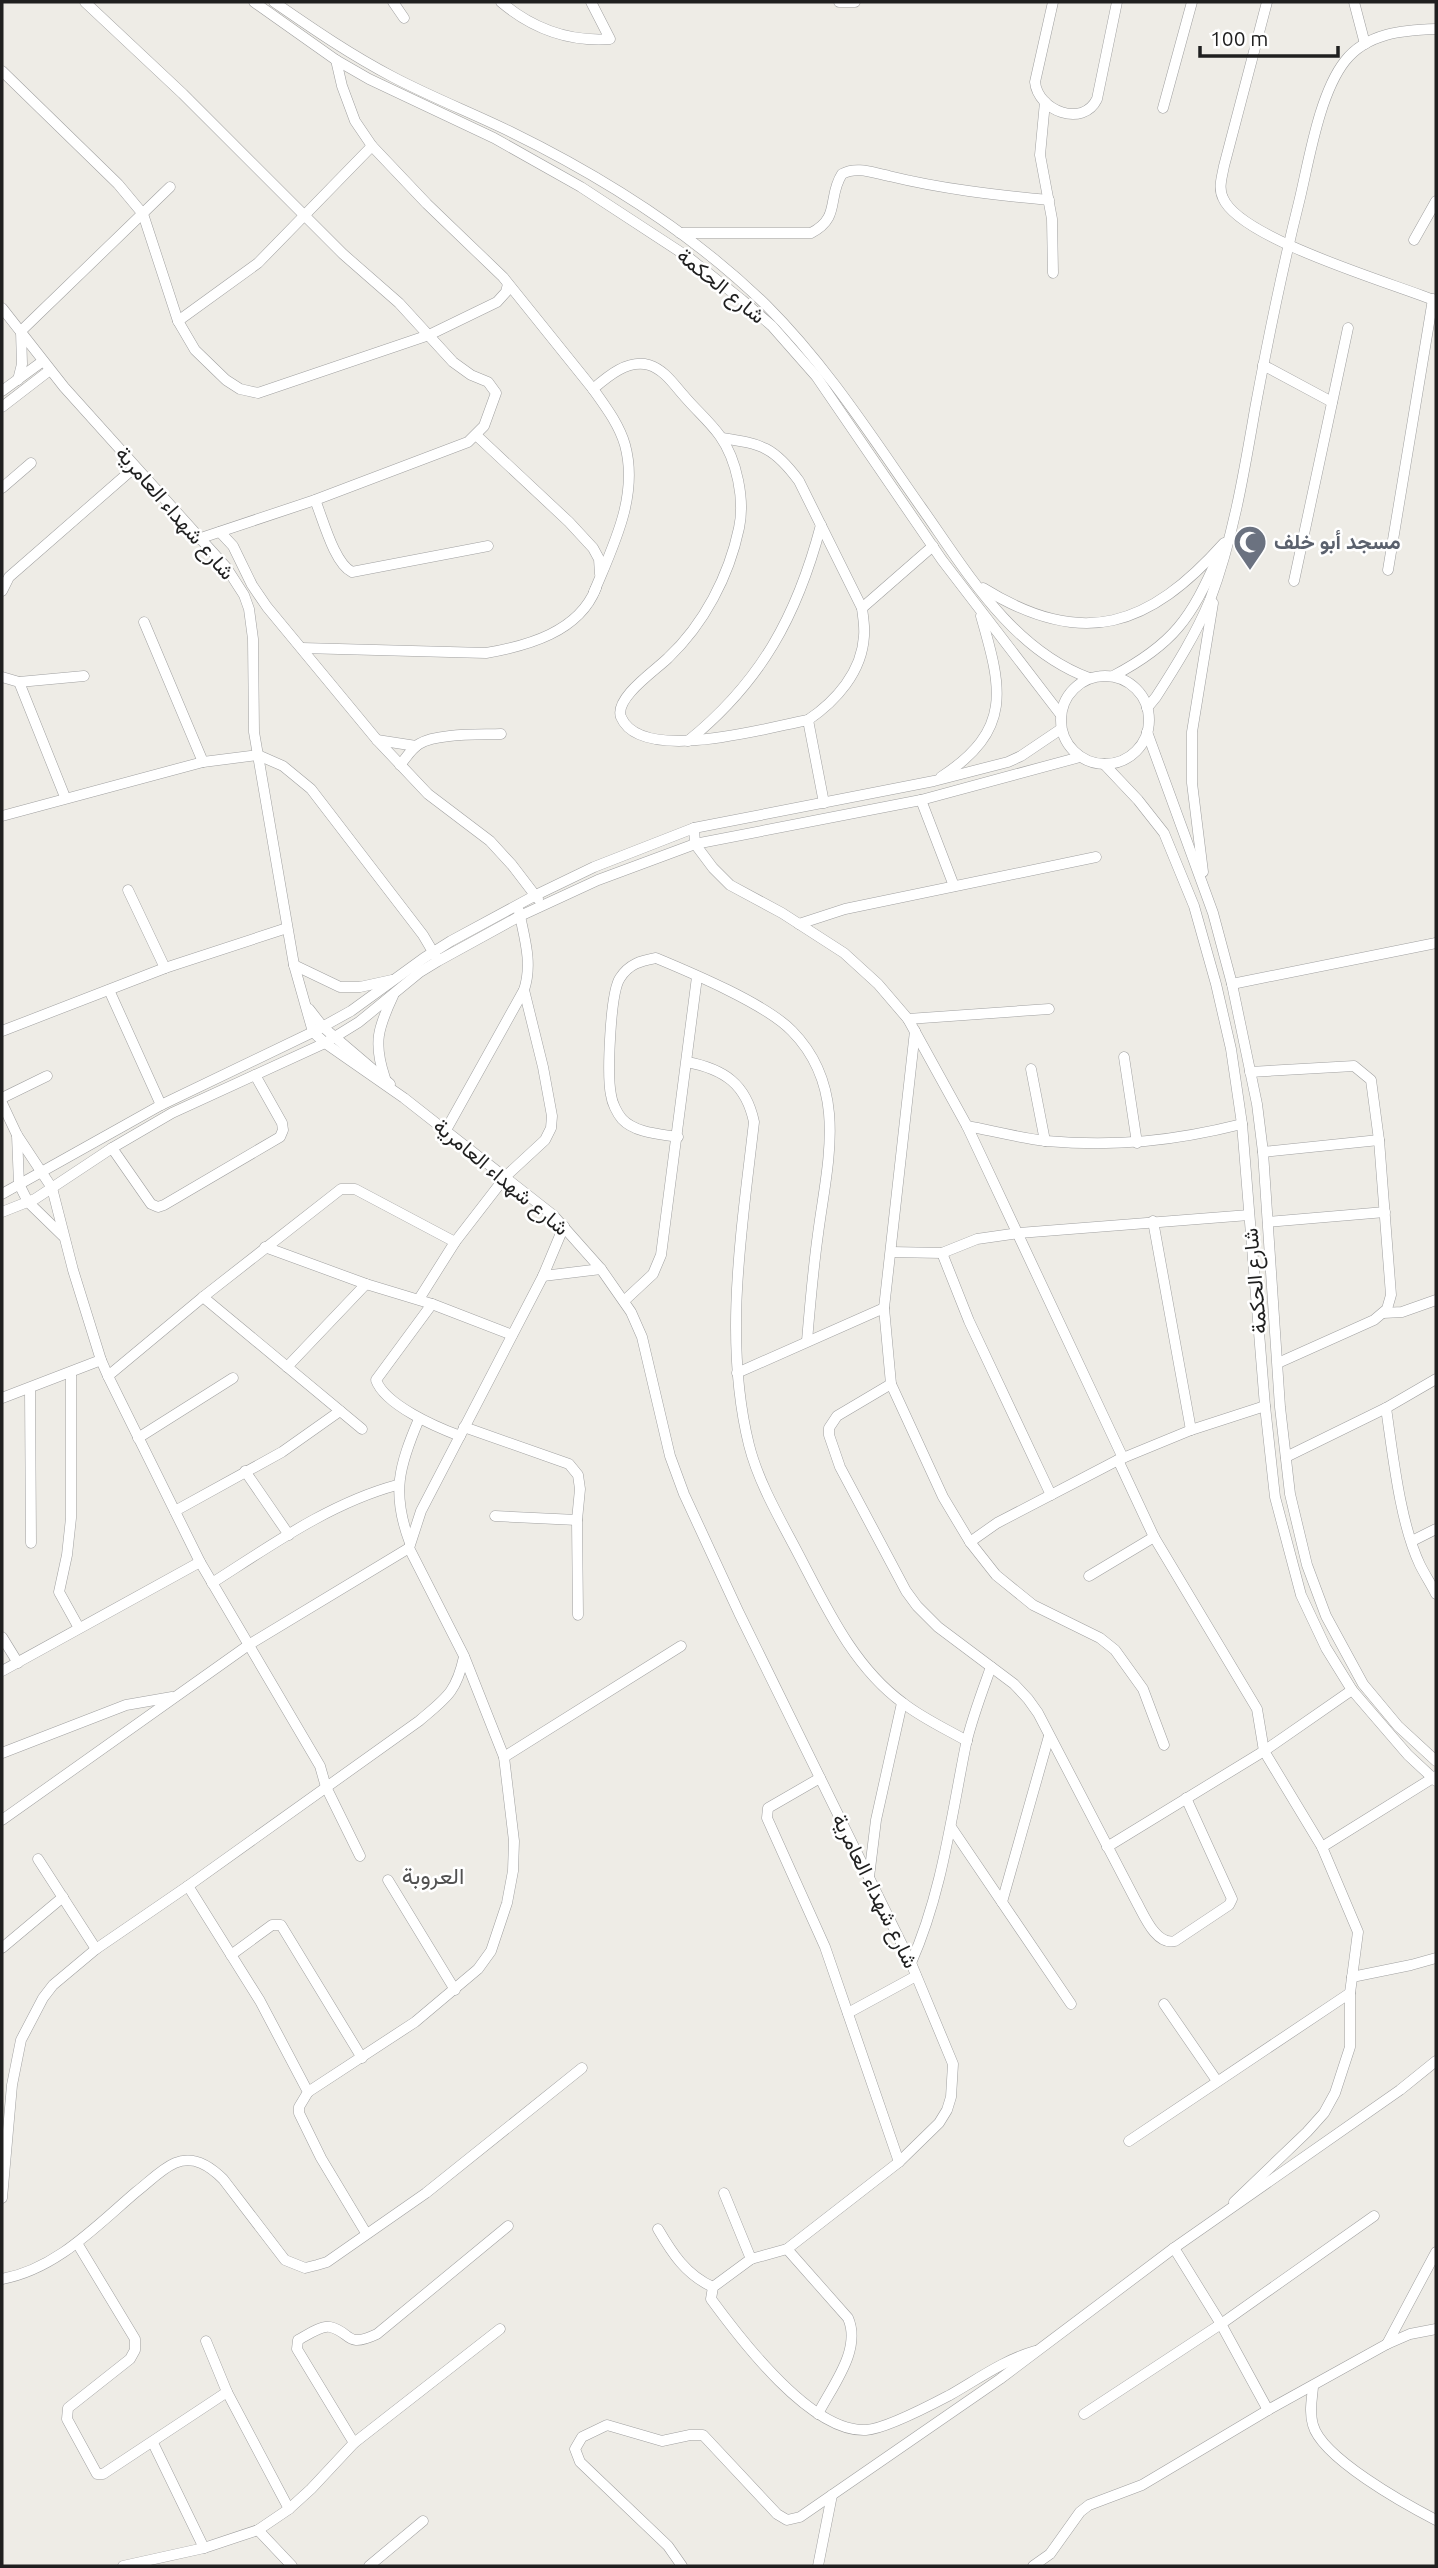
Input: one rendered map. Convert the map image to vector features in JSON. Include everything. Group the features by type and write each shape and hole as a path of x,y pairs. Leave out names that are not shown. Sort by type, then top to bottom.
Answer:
{"street":[{"path":"85,2 343,254 399,303 453,362 488,382 495,390 494,403 484,426 468,442 315,500 198,538"},
{"name":"شارع الحكمة","path":"254,2 336,60 397,94 528,155 645,227 721,282 772,326 816,376 933,546 1061,715"},
{"name":"شارع الحكمة","path":"274,2 351,54 405,83 513,133 649,211 740,281 814,356 975,583 1015,629 1055,663 1089,678"},
{"path":"393,2 404,18"},
{"path":"502,2 524,20 561,36 590,40 610,39 591,2"},
{"path":"839,2 855,2"},
{"path":"1053,2 1035,82 1036,90 1045,102 1059,111 1073,115 1093,107 1097,99 1117,2"},
{"path":"1163,108 1192,2"},
{"path":"1268,2 1224,166 1220,191 1228,207 1288,246 1435,300 1388,570"},
{"path":"1354,2 1365,44"},
{"path":"1206,890 1192,783 1192,733 1217,578 1244,472 1288,246 1318,126 1329,89 1345,61 1365,44 1393,32 1436,29"},
{"path":"302,648 486,653 514,648 566,626 594,592 628,503 626,446 593,388 508,284 372,145 355,121 336,60"},
{"path":"2,71 109,174 143,214 178,321 187,339 226,380 251,393 429,335 491,306 506,292 508,284"},
{"path":"1045,102 1040,142 1049,200 1054,273"},
{"path":"178,321 258,262 372,145"},
{"path":"679,233 811,233 828,220 842,174 855,169 924,185 989,195 1049,200"},
{"path":"18,380 22,364 21,331 170,187"},
{"path":"1414,240 1436,201"},
{"name":"شارع شهداء العامرية","path":"2,308 47,365 238,585 249,609 253,639 253,709 258,755 287,928 304,1003 325,1043 446,1130 506,1176 564,1226 624,1301 642,1337 670,1456 684,1494 911,1963 953,2064 954,2078 947,2110 939,2123 899,2162 787,2249 751,2259 713,2287"},
{"path":"1294,581 1348,328"},
{"path":"2,391 47,365"},
{"path":"2,407 47,365"},
{"path":"593,388 627,366 647,365 663,372 722,438 735,469 741,500 740,525 733,551 709,606 671,655 629,694 620,706 620,716 627,726 663,742 687,743 808,720 828,706 845,687 857,663 864,636 862,608 799,481 786,463 772,451 756,443 722,438"},
{"path":"1264,365 1332,402"},
{"path":"476,435 593,548 599,559 600,573 594,592"},
{"path":"2,488 32,463"},
{"path":"2,591 9,577 135,467"},
{"path":"315,500 337,556 352,572 488,546"},
{"path":"687,743 739,694 764,661 798,598 821,526"},
{"path":"1113,676 1135,687 1147,708 1147,732 1140,747 1128,758 1104,764 1080,757 1069,746 1061,729 1061,715 1070,692 1089,678 1113,676 1158,649 1185,622 1205,586 1231,527"},
{"path":"220,532 233,546 252,585 267,607 377,740 428,794 490,841 536,895 541,905"},
{"path":"975,583 1010,604 1041,618 1095,623 1132,615 1158,602 1193,576 1224,543"},
{"path":"862,608 933,546"},
{"path":"1147,708 1194,633 1217,578"},
{"path":"934,781 971,755 980,746 992,724 996,680 979,609"},
{"path":"144,622 203,762"},
{"path":"2,677 19,682 84,676"},
{"path":"19,682 65,797"},
{"path":"808,720 824,803"},
{"path":"2,1194 161,1105 351,1011 393,980 518,905 613,859 694,828 934,781 1008,762 1061,729"},
{"name":"شارع الحكمة","path":"1147,732 1206,890 1231,984 1250,1072 1263,1152 1286,1457 1298,1532 1316,1592 1330,1625 1363,1684 1398,1726 1436,1761"},
{"path":"400,765 416,746 423,742 501,734"},
{"path":"377,740 416,746"},
{"path":"2,816 203,762 258,755 291,771 311,789 359,849 436,956"},
{"path":"2,1212 28,1202 172,1113 336,1037 394,993 436,956 541,905 627,868 695,844 921,800 1080,757"},
{"name":"شارع الحكمة","path":"1104,764 1153,817 1176,856 1194,906 1231,1049 1242,1124 1275,1497 1293,1572 1313,1624 1340,1673 1408,1755 1435,1778"},
{"path":"921,800 954,886"},
{"path":"694,828 695,844 730,885 799,923 832,945 864,970 908,1019 967,1126 1019,1233 1154,1537 1257,1709 1264,1751 1322,1847 1358,1932 1350,1993 1350,2047 1335,2093 1324,2113 1307,2132 1224,2212"},
{"path":"799,923 845,909 1096,857"},
{"path":"128,890 165,968"},
{"path":"446,1130 513,1014 527,982 527,955 518,905"},
{"path":"2,1031 165,968 287,928"},
{"path":"1231,984 1436,943"},
{"path":"678,1137 637,1129 621,1118 610,1095 613,1003 619,979 636,962 656,958 758,1007 792,1031 817,1067 825,1086 832,1126 807,1341"},
{"path":"294,965 340,987 393,980"},
{"path":"624,1301 653,1274 662,1255 697,977"},
{"path":"109,990 161,1105"},
{"path":"419,1300 455,1242 506,1176 545,1140 552,1121 524,990"},
{"path":"385,1078 377,1042 394,993"},
{"path":"908,1019 1049,1009"},
{"name":"شارع شهداء العامرية","path":"318,1029 336,1037 385,1078 404,1098"},
{"path":"915,1031 884,1308 891,1384 943,1497 970,1542 996,1575 1033,1605 1100,1638 1115,1650 1143,1689 1164,1745"},
{"path":"1124,1057 1138,1143"},
{"path":"687,1062 714,1069 738,1086 751,1107 754,1122 735,1323 737,1373 749,1446 782,1521 849,1645 876,1678 902,1703 967,1741"},
{"path":"1250,1072 1354,1066 1371,1080 1379,1140 1391,1295 1389,1305 1370,1323 1278,1363"},
{"path":"1031,1069 1045,1141"},
{"path":"112,1149 151,1204 158,1207 164,1205 280,1137 282,1123 255,1075"},
{"path":"2,1098 47,1076"},
{"path":"2,1103 17,1135 52,1188 63,1237 108,1376 200,1562 320,1766 326,1787 360,1856"},
{"path":"967,1126 1045,1141 1138,1143 1190,1137 1242,1124"},
{"path":"17,1135 19,1184 28,1202 63,1237"},
{"path":"1263,1152 1379,1140"},
{"path":"108,1376 265,1247 346,1187 355,1189 455,1242"},
{"path":"1268,1222 1385,1212"},
{"path":"891,1252 942,1253 977,1239 1019,1233 1249,1215"},
{"path":"1153,1221 1191,1430"},
{"path":"2,1820 250,1644 409,1545 421,1511 543,1276 564,1226"},
{"path":"265,1247 366,1284 432,1304 512,1335"},
{"path":"942,1253 969,1321 1051,1495"},
{"path":"543,1276 601,1269"},
{"path":"287,1367 366,1284"},
{"path":"203,1297 362,1429"},
{"path":"1383,1313 1402,1312 1436,1300"},
{"path":"432,1304 376,1380 382,1390 419,1419 573,1467 578,1475 580,1489 577,1520 578,1615"},
{"path":"737,1373 884,1308"},
{"path":"2,1398 101,1360"},
{"path":"71,1373 71,1518 59,1592 79,1628"},
{"path":"138,1438 233,1378"},
{"path":"1286,1457 1386,1408 1436,1379"},
{"path":"891,1384 831,1422 829,1435 840,1467 906,1591 917,1606 938,1627 1028,1699 1149,1924 1161,1939 1167,1942 1175,1941 1229,1905 1233,1899 1186,1798"},
{"path":"30,1389 31,1543"},
{"path":"970,1542 997,1522 1121,1459 1191,1430 1265,1406"},
{"path":"1386,1408 1399,1486 1412,1541 1419,1563 1436,1594"},
{"path":"175,1511 298,1442 340,1411"},
{"path":"366,2233 321,2158 299,2113 299,2107 308,2092 415,2022 478,1969 491,1951 507,1903 513,1871 514,1841 504,1757 464,1656 409,1545 402,1517 397,1485 406,1451 419,1419"},
{"path":"246,1471 289,1535"},
{"path":"212,1583 344,1504 397,1485"},
{"path":"495,1516 577,1520"},
{"path":"1412,1541 1436,1529"},
{"path":"1089,1576 1154,1537"},
{"path":"2,1671 200,1562"},
{"path":"2,1637 18,1663"},
{"path":"504,1757 681,1646"},
{"path":"2,2198 12,2085 21,2040 43,1998 53,1985 96,1948 188,1886 419,1721 457,1684 464,1656"},
{"path":"911,1963 933,1905 967,1741 991,1667"},
{"path":"1107,1847 1264,1751 1352,1690"},
{"path":"2,1753 126,1705 173,1698"},
{"path":"869,1877 876,1820 902,1703"},
{"path":"1002,1902 1049,1735"},
{"path":"820,1778 768,1808 767,1818 811,1912 899,2162"},
{"path":"1322,1847 1435,1778"},
{"path":"951,1827 1071,2004"},
{"path":"38,1859 96,1948"},
{"path":"388,1880 455,1990"},
{"path":"188,1886 260,2001 308,2092"},
{"path":"2,1948 63,1897"},
{"path":"231,1955 272,1925 281,1925 362,2059"},
{"path":"1352,1977 1436,1958"},
{"path":"848,2013 916,1976"},
{"path":"1129,2140 1350,1993"},
{"path":"1164,2004 1217,2081"},
{"path":"682,2566 668,2546 580,2462 575,2449 582,2437 607,2425 662,2441 703,2435 777,2514 787,2520 800,2517 1000,2379 1174,2248 1400,2090 1436,2061"},
{"path":"2,2278 37,2269 77,2243 159,2174 175,2163 189,2161 202,2163 213,2169 244,2204 285,2260 305,2268 327,2262 425,2193 582,2068"},
{"path":"724,2193 751,2259"},
{"path":"1084,2414 1221,2324 1374,2216"},
{"path":"354,2443 298,2349 298,2340 326,2327 349,2339 359,2340 377,2334 508,2226"},
{"path":"658,2229 683,2267 694,2277 713,2287 711,2299 770,2372 800,2402 818,2414 852,2429 878,2429 948,2395 1016,2356 1035,2351"},
{"path":"77,2243 136,2343 130,2359 68,2408 67,2419 94,2471 100,2474 153,2443 227,2392"},
{"path":"1174,2248 1221,2324 1268,2410"},
{"path":"787,2249 848,2318 852,2327 850,2352 818,2414"},
{"path":"1387,2343 1436,2252"},
{"path":"123,2566 204,2548 258,2529 289,2509 311,2490 354,2443 500,2329"},
{"path":"1033,2566 1050,2554 1080,2512 1089,2505 1142,2485 1387,2343 1410,2334 1436,2329"},
{"path":"206,2340 227,2392 289,2509"},
{"path":"1313,2387 1310,2412 1313,2426 1327,2447 1354,2470 1436,2520"},
{"path":"153,2443 204,2548"},
{"path":"818,2566 832,2495"},
{"path":"369,2566 423,2521"},
{"path":"258,2529 292,2566"}],"place":[{"name":"مسجد أبو خلف","path":"1250,572"}],"district":[{"name":"العروبة","path":"433,1876"}]}
